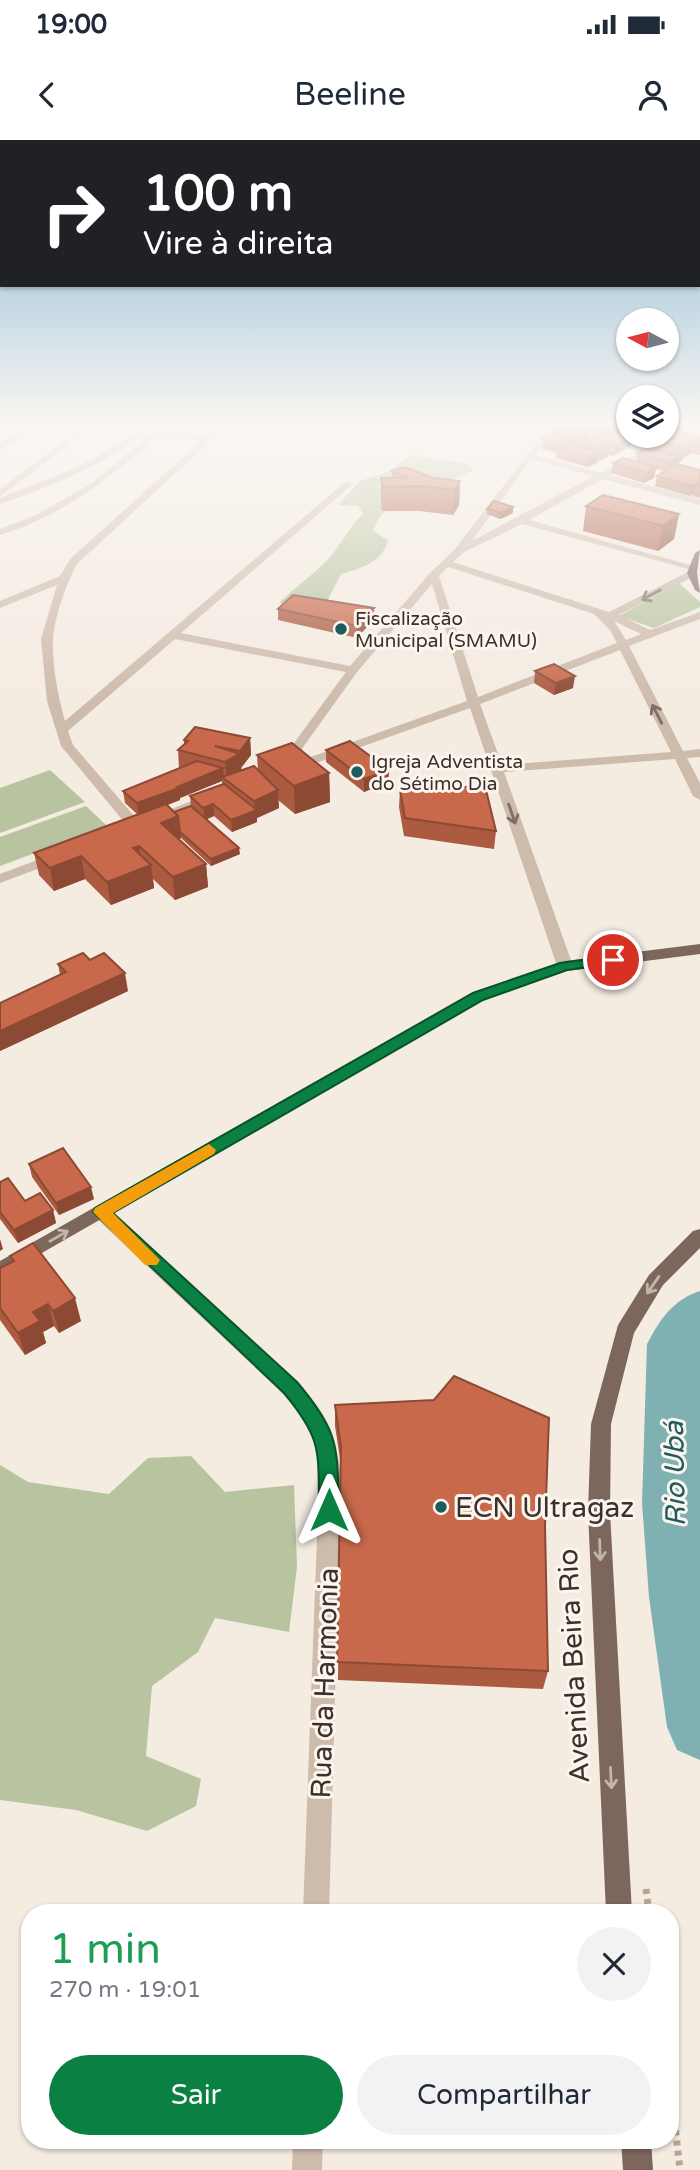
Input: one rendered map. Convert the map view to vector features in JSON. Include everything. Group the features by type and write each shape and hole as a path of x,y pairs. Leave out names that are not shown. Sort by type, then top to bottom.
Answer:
{"main road":[{"path":"700,553 692,570 700,590"},
{"path":"0,1270 478,996 565,966 700,949"},
{"name":"Avenida Beira Rio","path":"619,1904 598,1512 601,1423 625,1331 656,1280 700,1236"},
{"path":"637,2149 638,2170"}],"street":[{"path":"0,532 34,519"},
{"path":"120,519 74,561 64,578 47,639 53,701 67,746 129,828 225,792"},
{"path":"62,730 308,519"},
{"path":"483,519 459,551 433,575 353,670 293,755 276,773 475,702 700,615"},
{"path":"459,551 525,519"},
{"path":"521,521 692,570"},
{"path":"446,563 633,624 649,634"},
{"path":"609,617 692,570"},
{"path":"433,575 452,639 565,966"},
{"path":"0,605 64,578"},
{"path":"609,617 700,796"},
{"path":"172,635 353,670"},
{"path":"496,769 700,753"},
{"path":"0,879 74,850"},
{"name":"Rua da Harmonia","path":"101,1212 290,1388 321,1428 328,1451 330,1483 316,1904"},
{"path":"307,2170 308,2149"}],"path":[{"path":"645,1882 648,1904"},
{"path":"678,2149 680,2170"}],"green space":[{"path":"358,519 379,519 373,530 388,541 381,555 363,567 341,574 322,611 279,603 318,570"},
{"path":"679,583 700,602 700,607 654,628 619,616"},
{"path":"50,770 85,802 0,833 0,788"},
{"path":"86,806 107,826 0,866 0,837"},
{"path":"191,1456 225,1492 294,1485 297,1567 289,1632 215,1618 198,1652 152,1686 146,1756 201,1779 196,1806 147,1831 76,1810 0,1800 0,1465 28,1482 109,1494 148,1458"}],"building":[{"path":"635,519 673,519 663,526"},
{"path":"293,595 374,608 357,626 278,609"},
{"path":"554,664 575,676 556,683 535,671"},
{"path":"195,727 250,738 240,751 215,746 240,754 225,762 178,750 188,741 184,740"},
{"path":"350,741 389,770 364,779 326,750"},
{"path":"292,743 329,773 294,786 257,755"},
{"path":"197,761 223,768 137,803 123,791"},
{"path":"254,766 278,790 254,801 222,777"},
{"path":"224,784 257,810 231,820 213,804 203,808 190,796"},
{"path":"485,786 496,831 405,818 400,790"},
{"path":"166,804 178,816 161,823 206,864 173,877 139,846 133,848 151,865 107,882 81,856 50,868 34,853"},
{"path":"191,806 239,848 211,859 180,832 178,816 174,812"},
{"path":"83,953 90,960 104,953 125,973 0,1031 0,1003 66,972 58,964"},
{"path":"63,1148 91,1187 56,1203 29,1164"},
{"path":"8,1178 25,1201 40,1193 53,1210 14,1230 0,1212 0,1182"},
{"path":"33,1243 75,1298 53,1311 48,1304 33,1312 40,1321 18,1333 0,1308 0,1268 14,1261 10,1256"},
{"name":"ECN Ultragaz","path":"454,1376 549,1418 545,1526 548,1671 337,1662 341,1447 335,1405 434,1400"}],"waterway":[{"name":"Rio Ubá","path":"700,1312 674,1344 671,1503 680,1597 700,1727"}],"slow traffic":[{"path":"151,1260 101,1212 209,1150"}],"place":[{"name":"Fiscalização Municipal (SMAMU)","path":"341,629"},
{"name":"Igreja Adventista do Sétimo Dia","path":"357,772"},
{"name":"ECN Ultragaz","path":"441,1507"}],"route":[{"path":"329,1510 328,1451 321,1428 310,1410 290,1388 101,1212 478,996 565,966 613,960"}]}
